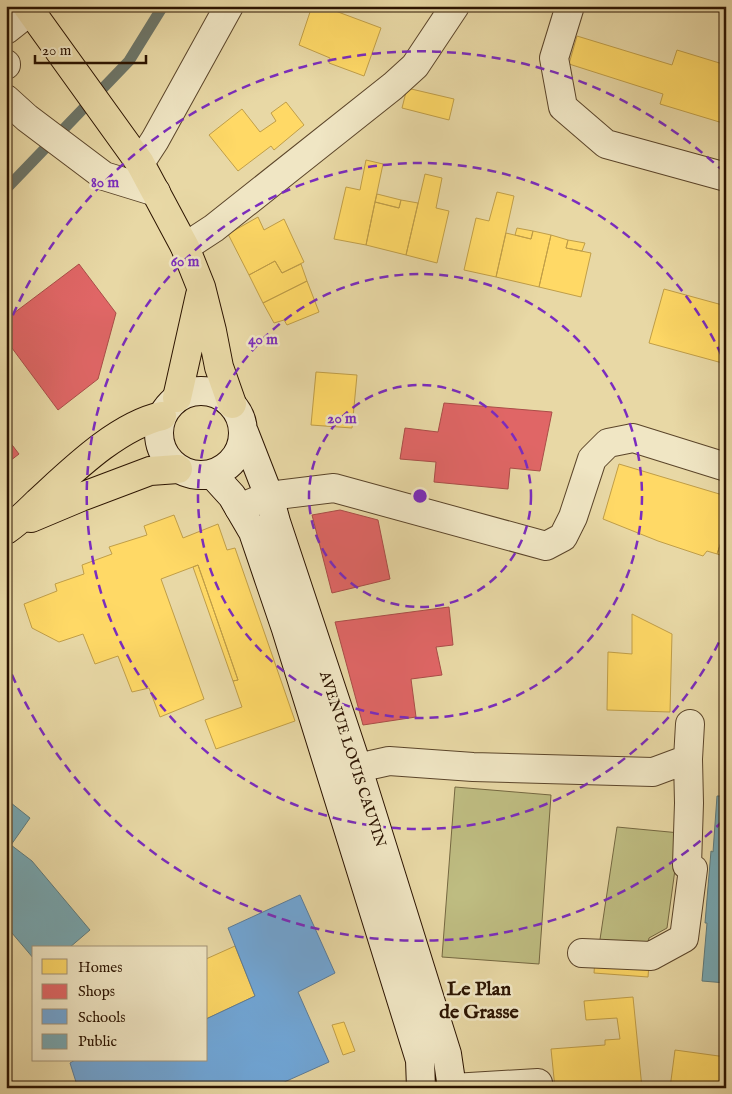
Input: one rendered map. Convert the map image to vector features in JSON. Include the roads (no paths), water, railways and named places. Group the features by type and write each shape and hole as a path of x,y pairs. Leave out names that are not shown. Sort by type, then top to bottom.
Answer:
{"main road":[{"path":"28,9 140,163 186,248 201,287 219,367 232,404"},
{"path":"9,528 89,457 131,427 170,406 201,287"},
{"path":"9,528 81,497 150,471 178,469"}],"street":[{"path":"140,163 155,140 229,6"},
{"path":"186,248 214,228 393,86 415,66 455,6"},
{"path":"570,6 554,58 563,107 606,144 726,177"},
{"path":"6,30 28,9"},
{"path":"6,100 104,176 156,192"},
{"path":"200,391 211,392 223,397 232,404 242,422 244,432 241,446 235,459 225,468 212,474 195,476 178,469 169,461 162,451 159,427 170,406 188,393 200,391"},
{"name":"AVENUE LOUIS CAUVIN","path":"244,432 269,496 358,769 447,1054 452,1088"},
{"path":"240,508 269,496 334,488 546,546 562,537 573,517 592,459 608,443 633,438 726,467"},
{"name":"AVENUE LOUIS CAUVIN","path":"212,474 232,496 253,532 286,629 420,1060 421,1088"},
{"path":"582,953 651,956 684,938 693,869 687,865 690,724"},
{"path":"331,774 389,761 473,767 653,772 688,759"},
{"path":"452,1088 538,1083 539,1088"}],"waterway":[{"path":"6,189 129,61 163,6"}],"district":[{"name":"Le Plan de Grasse","path":"479,1000"}]}
